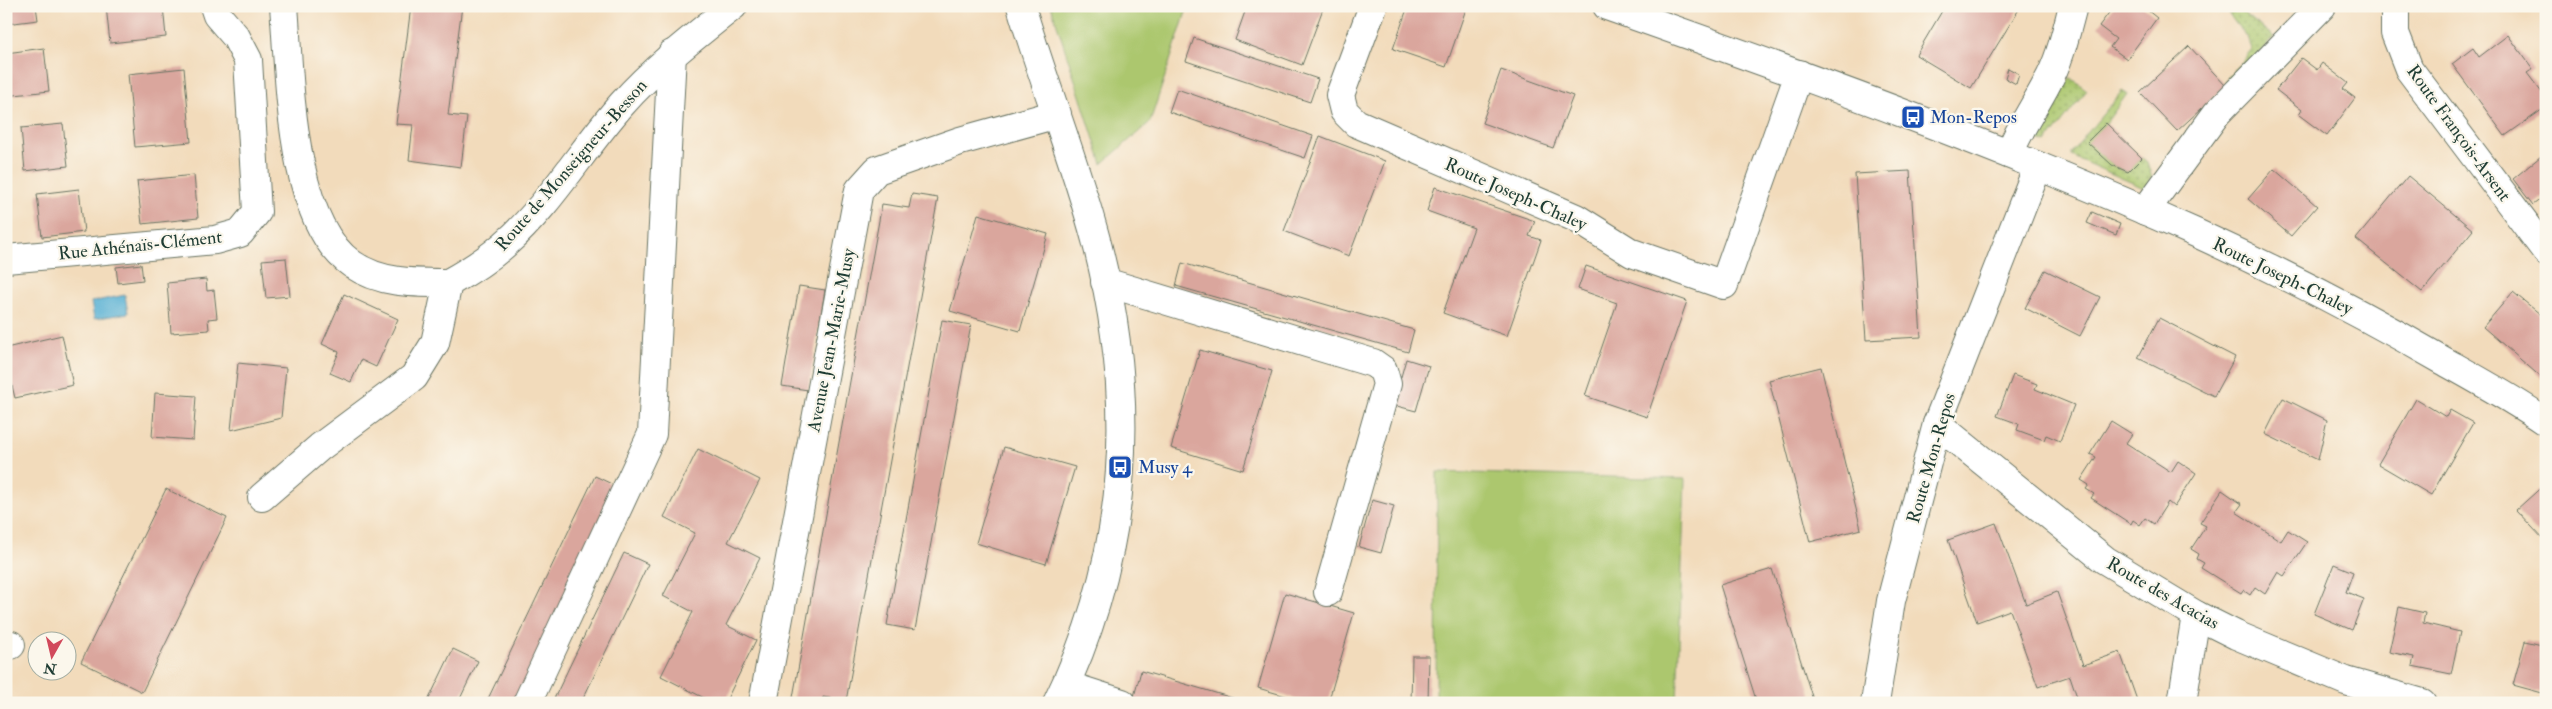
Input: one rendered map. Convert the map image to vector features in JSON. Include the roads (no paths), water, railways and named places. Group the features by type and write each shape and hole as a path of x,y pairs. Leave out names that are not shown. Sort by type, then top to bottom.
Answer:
{"street":[{"name":"Rue Athénaïs-Clément","path":"6,259 215,240 240,233 257,212 248,60 236,37 217,15 214,6"},
{"path":"262,497 320,447 414,377 435,343 448,284 398,282 371,274 352,264 326,237 310,206 296,138 284,6"},
{"name":"Route de Monseigneur-Besson","path":"448,284 476,267 505,244 546,198 622,104 672,54 733,6"},
{"path":"1021,6 1096,240 1117,342 1121,396 1122,453 1118,502 1110,550 1101,591 1062,694 1122,703"},
{"name":"Route Joseph-Chaley","path":"1372,6 1340,95 1344,111 1356,123 1576,218 1632,254 1724,286 1799,74"},
{"name":"Route Joseph-Chaley","path":"1607,6 1799,74 2009,154 2145,211 2296,280 2393,331 2521,405 2546,422"},
{"path":"2009,154 2020,126 2048,82 2058,60 2072,6"},
{"path":"2145,211 2217,113 2322,6"},
{"name":"Route François-Arsent","path":"2395,6 2395,33 2409,68 2546,251"},
{"path":"527,703 652,434 672,54"},
{"name":"Avenue Jean-Marie-Musy","path":"764,703 858,190 877,170 960,141 1057,114"},
{"name":"Route Mon-Repos","path":"1875,703 1891,601 1938,424 2038,166"},
{"path":"1105,282 1373,363 1383,370 1387,384 1328,592"},
{"name":"Route des Acacias","path":"1938,424 2105,560 2196,615 2236,635 2346,681 2422,703"},
{"path":"2182,703 2196,615"}],"water":[{"path":"125,295 128,313 94,319 91,302"}],"place":[{"name":"Mon-Repos","path":"1913,117"},
{"name":"Musy 4","path":"1120,467"}]}
